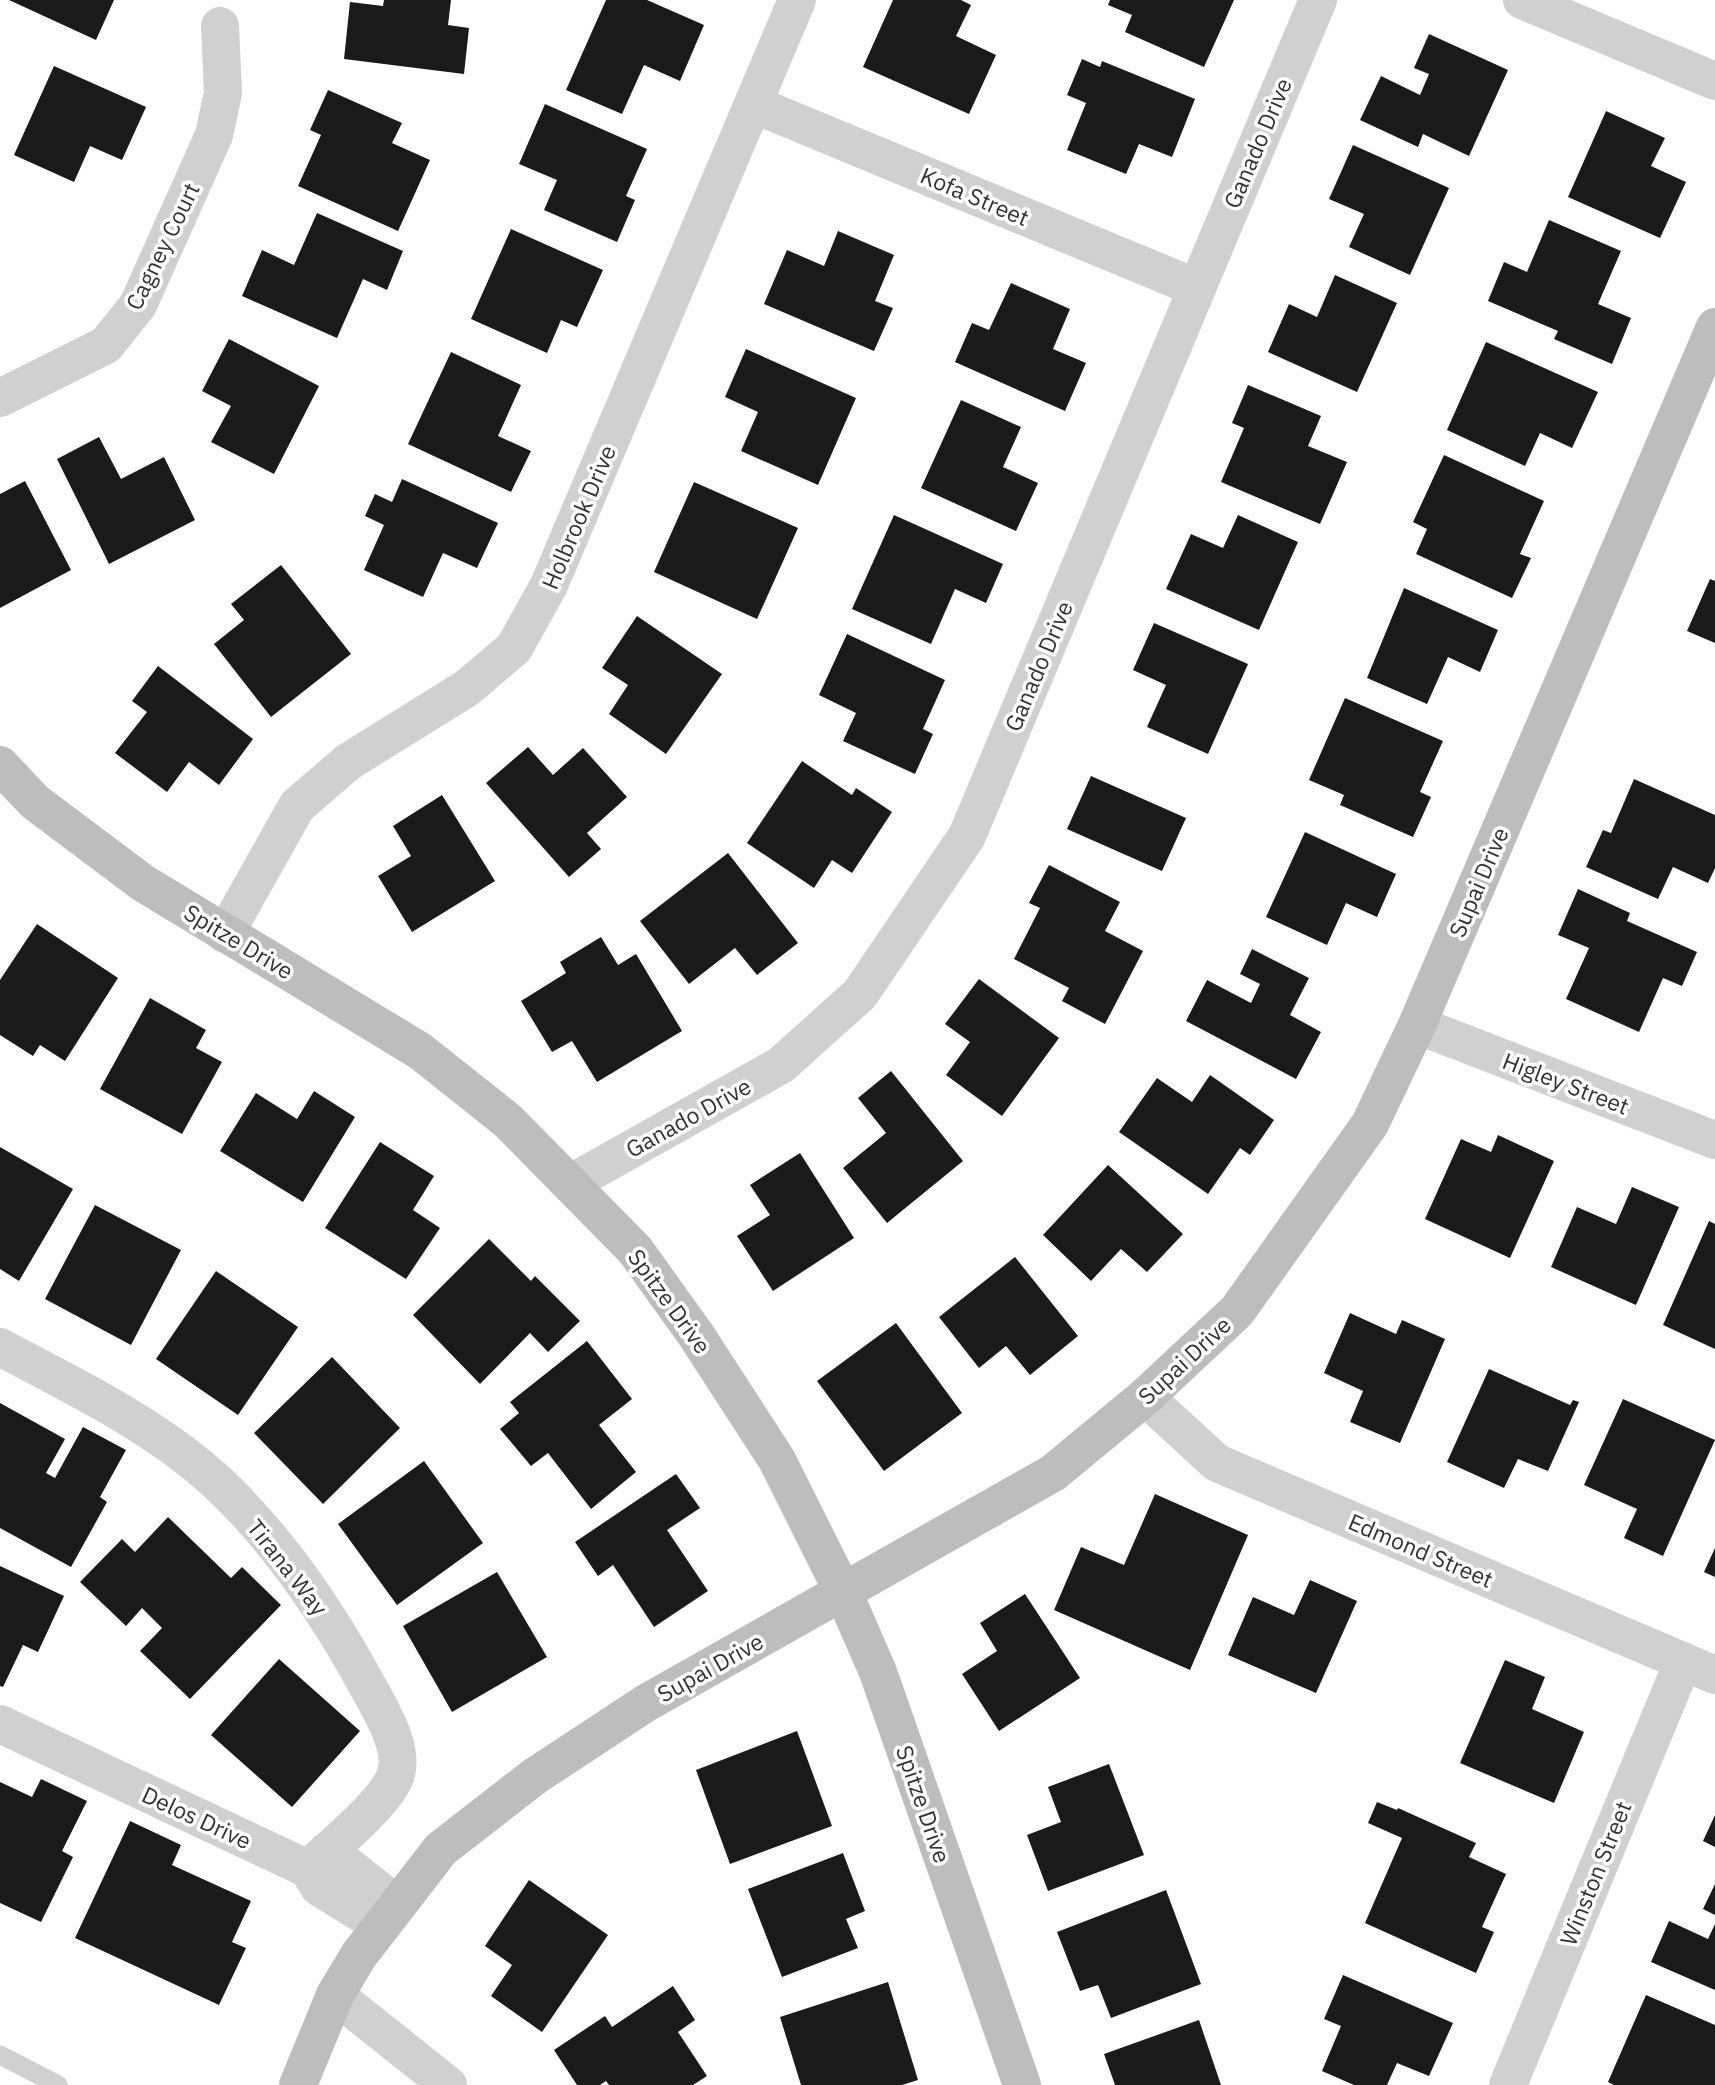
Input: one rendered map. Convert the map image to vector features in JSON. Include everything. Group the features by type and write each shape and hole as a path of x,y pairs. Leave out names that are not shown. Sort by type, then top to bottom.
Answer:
{"street":[{"name":"Holbrook Drive","path":"225,934 297,806 348,762 467,688 514,648 550,585 797,0"},
{"name":"Ganado Drive","path":"571,1183 781,1065 860,994 967,836 1318,0"},
{"path":"1522,0 1715,81"},
{"name":"Cagney Court","path":"0,398 106,345 138,305 214,135 223,93 220,26"},
{"name":"Kofa Street","path":"753,104 1197,288"},
{"name":"Supai Drive","path":"298,2085 335,1995 389,1915 441,1849 535,1776 646,1703 844,1594 1053,1473 1145,1397 1237,1311 1370,1124 1417,1025 1715,327"},
{"name":"Spitze Drive","path":"0,765 35,802 143,883 420,1051 508,1121 635,1250 696,1335 777,1460 844,1594 878,1672 1023,2085"},
{"name":"Higley Street","path":"1417,1025 1715,1140"},
{"name":"Tirana Way","path":"0,1347 90,1395 173,1447 218,1483 273,1540 315,1596 380,1709 397,1754 395,1776 382,1797 318,1859"},
{"name":"Edmond Street","path":"1145,1397 1217,1463 1699,1668"},
{"name":"Winston Street","path":"1508,2085 1699,1668"},
{"name":"Delos Drive","path":"0,1724 318,1859 319,1887 389,1915"},
{"path":"335,1995 448,2085"}],"lane":[{"path":"0,2054 58,2085"}],"building":[{"path":"9,0 114,0 96,40"},
{"path":"384,0 451,0 448,25 469,28 464,74 344,59 350,2 383,6"},
{"path":"606,0 647,0 704,25 680,81 644,65 622,114 566,90"},
{"path":"893,0 961,0 971,5 956,36 996,55 969,114 863,67"},
{"path":"1110,0 1234,0 1204,67 1125,32 1132,15 1108,5"},
{"path":"1429,34 1508,70 1469,156 1423,134 1418,147 1360,120 1381,76 1420,95 1429,74 1414,68"},
{"path":"1082,59 1100,67 1102,61 1195,99 1172,157 1139,144 1126,174 1067,150 1086,103 1067,95"},
{"path":"54,66 146,107 122,160 90,146 74,182 14,155"},
{"path":"328,90 402,123 392,143 430,160 398,231 298,186 321,135 310,130"},
{"path":"545,104 647,149 626,196 635,200 617,242 544,210 557,180 519,164"},
{"path":"1606,111 1665,138 1651,166 1686,182 1660,238 1568,197"},
{"path":"1353,145 1449,188 1410,275 1349,247 1364,214 1329,199"},
{"path":"317,213 403,251 387,290 363,279 337,338 242,296 262,250 294,265"},
{"path":"1549,220 1621,251 1598,304 1631,318 1612,364 1554,339 1558,331 1488,301 1504,262 1527,272"},
{"path":"511,229 603,270 577,327 561,320 547,353 471,319"},
{"path":"838,231 894,255 875,301 893,308 874,351 764,304 787,250 824,266"},
{"path":"1335,275 1397,303 1357,392 1268,352 1289,304 1317,317"},
{"path":"1011,283 1070,309 1053,349 1086,363 1065,411 955,362 972,323 989,330"},
{"path":"229,339 319,386 274,474 211,442 231,406 202,391"},
{"path":"1486,342 1598,392 1572,448 1540,433 1525,466 1447,430"},
{"path":"746,349 856,398 818,485 741,451 758,412 725,397"},
{"path":"451,352 521,385 498,436 531,451 511,492 408,444"},
{"path":"1248,385 1321,416 1308,446 1347,462 1320,524 1221,482 1244,428 1232,423"},
{"path":"961,400 1021,427 1003,467 1038,483 1016,531 921,488"},
{"path":"99,437 121,479 164,457 195,520 109,564 57,459"},
{"path":"1444,455 1544,501 1520,554 1531,558 1512,598 1416,554 1427,529 1413,522"},
{"path":"402,479 498,523 477,568 443,553 423,597 364,570 384,525 365,516 375,494 392,502"},
{"path":"25,481 71,570 0,608 0,494"},
{"path":"694,482 798,528 757,619 654,572"},
{"path":"894,515 1003,564 986,603 955,589 931,644 852,609"},
{"path":"1238,515 1298,542 1259,630 1166,589 1191,534 1223,548"},
{"path":"281,565 351,654 271,717 214,644 244,620 231,604"},
{"path":"1710,579 1715,581 1715,643 1687,631"},
{"path":"1404,588 1498,630 1480,672 1448,657 1427,704 1367,678"},
{"path":"637,616 722,674 666,754 609,714 628,685 602,668"},
{"path":"1154,623 1248,664 1208,754 1147,727 1166,685 1133,670"},
{"path":"847,634 945,680 923,729 933,734 915,774 843,741 856,713 819,695"},
{"path":"158,666 253,739 219,785 189,762 167,792 115,753 147,712 132,701"},
{"path":"1345,698 1443,741 1420,792 1431,797 1413,837 1340,805 1344,795 1309,780"},
{"path":"528,747 553,775 583,748 627,797 587,833 601,849 569,877 486,783"},
{"path":"802,761 852,795 856,788 892,812 852,873 832,860 814,888 747,843"},
{"path":"1091,776 1186,818 1162,871 1067,829"},
{"path":"1634,779 1715,815 1715,868 1708,883 1673,867 1658,899 1586,867 1603,830 1611,833"},
{"path":"442,795 495,881 412,932 378,876 411,856 393,826"},
{"path":"1305,832 1396,874 1377,917 1346,903 1327,945 1266,917"},
{"path":"728,853 798,943 757,975 735,948 689,984 640,921"},
{"path":"1049,865 1120,902 1105,931 1143,951 1105,1024 1062,1001 1069,988 1014,959 1040,908 1029,903"},
{"path":"1578,889 1630,913 1627,921 1697,952 1682,986 1663,978 1639,1032 1566,999 1589,948 1558,935"},
{"path":"37,924 118,978 65,1061 40,1045 33,1056 0,1035 0,980"},
{"path":"601,937 618,965 636,954 682,1031 597,1082 572,1041 552,1052 521,1001 566,973 560,962"},
{"path":"1252,949 1309,978 1290,1015 1321,1032 1296,1079 1186,1021 1207,980 1251,1003 1260,984 1240,974"},
{"path":"979,979 1059,1038 1002,1116 946,1075 970,1042 945,1024"},
{"path":"150,998 206,1030 196,1048 222,1062 182,1134 100,1089"},
{"path":"891,1071 963,1161 887,1223 843,1168 886,1133 858,1098"},
{"path":"1210,1075 1274,1120 1250,1155 1240,1148 1208,1194 1119,1132 1157,1078 1192,1102"},
{"path":"314,1091 355,1117 303,1202 220,1151 256,1093 297,1119"},
{"path":"1498,1135 1554,1161 1510,1258 1425,1219 1461,1139 1491,1152"},
{"path":"380,1142 434,1176 413,1210 440,1228 406,1279 325,1228"},
{"path":"0,1147 73,1189 19,1281 0,1269"},
{"path":"800,1153 854,1238 773,1291 737,1236 770,1215 750,1185"},
{"path":"1108,1165 1183,1234 1147,1272 1121,1249 1091,1281 1043,1235"},
{"path":"1632,1187 1679,1207 1636,1305 1551,1267 1577,1207 1616,1224"},
{"path":"95,1205 181,1250 131,1345 45,1299"},
{"path":"1709,1221 1715,1224 1715,1349 1663,1325"},
{"path":"489,1239 531,1281 535,1276 580,1321 548,1352 530,1333 480,1384 413,1315"},
{"path":"1015,1257 1078,1336 1030,1375 1006,1346 979,1368 939,1317"},
{"path":"216,1271 298,1327 238,1415 156,1359"},
{"path":"1350,1313 1396,1334 1402,1320 1445,1339 1400,1443 1350,1422 1363,1391 1324,1373"},
{"path":"896,1323 962,1413 884,1471 817,1381"},
{"path":"587,1341 632,1399 599,1425 636,1472 591,1509 548,1453 531,1466 500,1429 519,1413 510,1402"},
{"path":"332,1357 400,1428 323,1504 254,1433"},
{"path":"1489,1369 1570,1405 1573,1400 1579,1402 1548,1471 1518,1459 1504,1488 1447,1462"},
{"path":"1623,1399 1715,1440 1663,1556 1624,1538 1637,1509 1584,1485"},
{"path":"0,1403 65,1439 46,1473 55,1478 83,1427 126,1450 100,1497 107,1502 71,1567 0,1528"},
{"path":"424,1461 483,1543 397,1605 338,1524"},
{"path":"676,1474 700,1508 667,1530 708,1591 654,1627 613,1565 598,1576 575,1542"},
{"path":"1155,1494 1248,1535 1190,1670 1054,1610 1081,1547 1124,1565"},
{"path":"168,1517 231,1578 242,1567 281,1605 190,1699 140,1651 162,1628 142,1608 126,1626 80,1582 122,1539 135,1552"},
{"path":"1715,1548 1715,1577 1704,1572"},
{"path":"0,1566 64,1596 38,1652 23,1645 3,1687 0,1686"},
{"path":"497,1572 547,1657 452,1712 403,1626"},
{"path":"1310,1580 1357,1601 1316,1693 1228,1655 1253,1597 1294,1615"},
{"path":"1025,1594 1080,1678 999,1731 962,1674 997,1651 980,1623"},
{"path":"279,1659 360,1731 292,1807 211,1735"},
{"path":"1505,1660 1545,1677 1532,1709 1584,1732 1554,1803 1460,1763"},
{"path":"797,1731 832,1826 730,1864 696,1770"},
{"path":"1109,1764 1144,1855 1048,1891 1027,1835 1061,1822 1048,1787"},
{"path":"41,1779 87,1801 62,1851 73,1857 41,1922 0,1903 0,1782 32,1797"},
{"path":"1377,1802 1397,1810 1398,1808 1476,1843 1469,1857 1506,1874 1482,1927 1494,1932 1476,1973 1365,1923 1402,1838 1368,1823"},
{"path":"1715,1815 1715,1847 1703,1841"},
{"path":"130,1821 181,1845 172,1865 251,1901 232,1942 246,1948 219,2005 75,1938"},
{"path":"843,1853 865,1911 846,1919 858,1948 782,1977 748,1889"},
{"path":"529,1880 608,1935 542,2032 491,1996 512,1965 485,1946"},
{"path":"1715,1884 1715,1915 1703,1909"},
{"path":"1166,1890 1201,1984 1111,2018 1098,1985 1080,1991 1057,1932"},
{"path":"1669,1921 1708,1939 1715,1924 1715,1990 1651,1962"},
{"path":"1343,1975 1453,2023 1429,2076 1397,2063 1387,2085 1354,2085 1322,2071 1341,2026 1324,2019"},
{"path":"888,1982 918,2080 902,2085 801,2085 780,2017"},
{"path":"673,1986 695,2020 678,2032 707,2076 693,2085 609,2085 606,2081 600,2085 577,2085 554,2050 605,2016 612,2027"},
{"path":"1646,1995 1715,2025 1715,2085 1614,2085 1608,2082"},
{"path":"1199,2020 1221,2085 1115,2085 1104,2054"}]}
